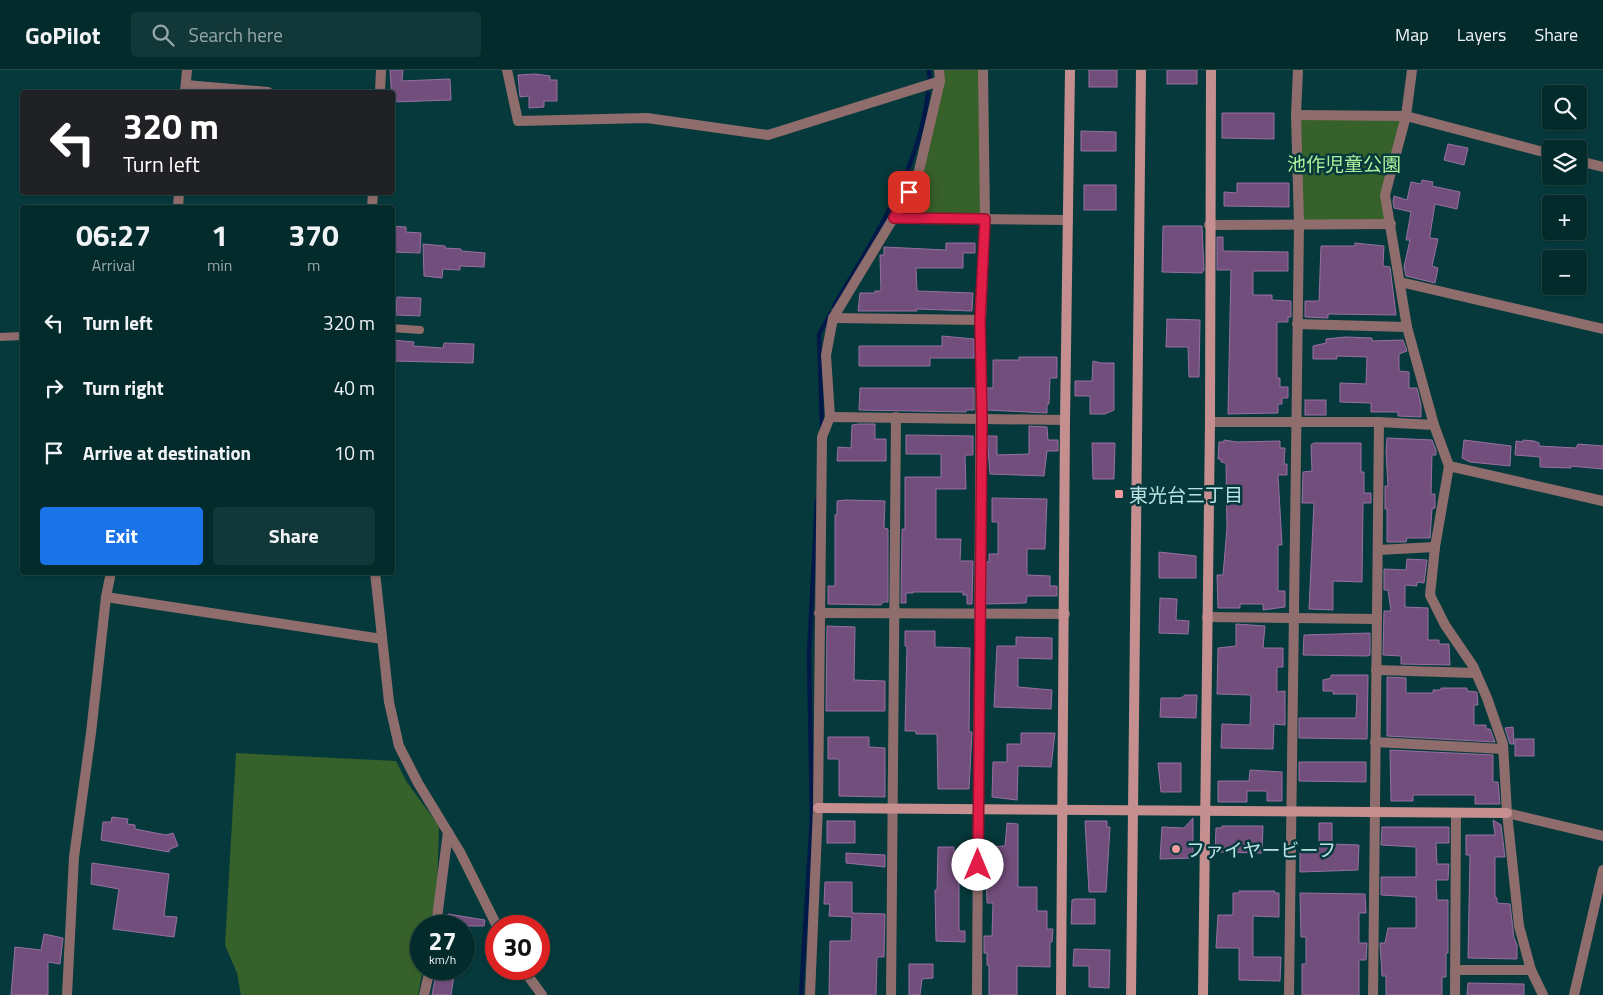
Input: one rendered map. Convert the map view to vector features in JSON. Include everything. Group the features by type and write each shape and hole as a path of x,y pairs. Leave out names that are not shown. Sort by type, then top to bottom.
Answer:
{"street":[{"path":"187,70 186,89 213,90"},
{"path":"380,90 381,70"},
{"path":"507,70 518,121 647,118 768,134 940,81"},
{"path":"810,995 818,808 822,437 830,417 826,355 833,318 917,179 940,81 939,70"},
{"path":"977,995 982,420 980,320 985,219 983,70"},
{"path":"1061,995 1064,810 1065,420 1070,70"},
{"path":"1131,995 1141,70"},
{"path":"1203,995 1210,422 1209,224 1211,70"},
{"path":"1289,995 1299,224 1296,115 1298,70"},
{"path":"1412,70 1406,116 1385,195 1407,327 1434,425 1449,466 1435,547 1430,595 1445,625 1475,673 1487,698 1503,749 1507,813 1519,926 1532,970 1543,995"},
{"path":"1296,115 1406,116 1542,152"},
{"path":"1587,163 1603,167"},
{"path":"894,218 1068,220"},
{"path":"1209,224 1391,224"},
{"path":"1400,282 1603,328"},
{"path":"833,318 980,320"},
{"path":"1297,324 1407,327"},
{"path":"830,417 1065,420"},
{"path":"891,995 896,417"},
{"path":"1210,422 1379,422 1434,425"},
{"path":"1373,995 1379,422"},
{"path":"1449,466 1603,501"},
{"path":"1378,550 1435,547"},
{"path":"67,995 74,857 91,733 106,596 111,575"},
{"path":"375,575 389,702 399,746 418,783 460,852 492,915"},
{"path":"106,596 382,639"},
{"path":"819,613 1065,614"},
{"path":"1207,617 1377,619"},
{"path":"1376,670 1475,673"},
{"path":"1375,742 1503,749"},
{"path":"818,808 1507,813 1603,836"},
{"path":"1455,995 1456,813"},
{"path":"437,915 448,832"},
{"path":"1574,995 1603,870"},
{"path":"1456,970 1532,970"},
{"path":"424,995 427,980"},
{"path":"531,980 542,995"}],"lane":[{"path":"395,328 420,330"},
{"path":"0,337 20,336"}],"green space":[{"path":"939,70 983,70 985,219 894,218 917,179"},
{"name":"池作児童公園","path":"1296,115 1406,116 1385,195 1391,224 1299,224"},
{"path":"236,753 396,761 406,781 439,826 437,893 432,915 410,915 410,980 421,980 418,995 241,995 237,973 225,945"}],"building":[{"path":"390,70 403,70 402,81 450,79 451,100 395,102 395,90 391,90"},
{"path":"1089,70 1117,70 1117,87 1089,87"},
{"path":"1167,70 1197,70 1197,84 1167,84"},
{"path":"535,74 550,76 550,80 557,80 557,101 544,101 544,107 529,108 529,96 520,97 518,75"},
{"path":"1222,113 1274,113 1274,139 1222,138"},
{"path":"1081,131 1116,132 1116,151 1081,151"},
{"path":"1448,144 1468,148 1464,165 1444,160"},
{"path":"1422,180 1433,182 1432,186 1460,192 1457,209 1435,204 1430,238 1438,239 1432,266 1438,268 1435,283 1406,276 1404,267 1410,240 1406,240 1411,212 1394,208 1393,201 1394,196 1407,200 1411,182 1421,184"},
{"path":"1237,183 1289,183 1289,207 1224,206 1224,192 1237,193"},
{"path":"1084,185 1116,185 1116,210 1084,210"},
{"path":"395,226 406,227 406,232 421,233 420,253 395,252"},
{"path":"1163,226 1202,226 1204,270 1202,273 1162,272"},
{"path":"1217,237 1223,237 1223,251 1288,252 1288,271 1253,271 1253,295 1272,295 1272,300 1291,301 1291,317 1288,317 1288,322 1277,322 1277,378 1280,378 1280,387 1288,387 1288,398 1282,398 1282,404 1278,404 1278,413 1228,414 1231,270 1217,270"},
{"path":"946,243 975,243 975,253 963,253 963,268 916,268 917,291 973,293 972,311 917,309 917,311 858,311 860,293 881,291 880,255 884,255 884,247 946,250"},
{"path":"1355,243 1384,246 1383,266 1390,267 1396,315 1328,314 1328,318 1305,317 1305,301 1319,301 1321,246 1355,246"},
{"path":"423,244 485,253 484,267 460,266 460,270 443,269 442,278 424,276"},
{"path":"397,297 421,298 420,316 396,315"},
{"path":"1167,319 1200,320 1199,377 1189,377 1188,347 1166,347"},
{"path":"942,336 974,339 974,358 930,358 930,366 859,366 859,346 942,346"},
{"path":"1345,337 1372,338 1372,341 1403,340 1407,351 1399,354 1399,371 1409,372 1409,388 1417,388 1421,405 1421,417 1398,416 1398,412 1371,412 1371,403 1340,402 1340,383 1366,384 1367,357 1337,356 1337,359 1313,359 1313,346 1326,343 1326,339"},
{"path":"395,340 414,342 413,346 443,348 444,343 474,344 473,363 395,361"},
{"path":"1019,357 1057,357 1057,378 1050,378 1047,413 987,410 987,388 993,388 993,360 1019,360"},
{"path":"1093,361 1114,363 1114,410 1105,414 1090,414 1090,396 1075,396 1075,381 1092,381"},
{"path":"860,388 974,388 974,410 966,410 966,412 859,410"},
{"path":"1305,400 1326,400 1326,415 1305,415"},
{"path":"875,424 875,439 886,439 886,461 837,461 838,447 851,448 852,425"},
{"path":"1029,426 1047,427 1048,440 1058,440 1058,451 1047,451 1044,476 990,474 987,436 997,436 997,455 1029,454"},
{"path":"906,435 973,436 973,455 965,455 966,489 936,489 936,539 961,539 960,561 973,561 972,604 967,604 967,595 963,595 963,592 906,593 906,603 901,603 902,529 905,529 905,477 941,477 941,454 906,454"},
{"path":"1387,438 1432,440 1436,450 1436,455 1432,455 1431,494 1435,494 1435,508 1432,509 1430,538 1407,538 1406,542 1387,542 1385,486 1388,486"},
{"path":"1224,440 1237,442 1280,441 1280,448 1285,448 1284,464 1287,464 1287,475 1278,475 1282,545 1278,545 1278,591 1285,591 1285,607 1263,610 1263,604 1240,604 1240,608 1218,608 1217,575 1223,575 1227,528 1226,463 1218,459 1219,442 1224,442"},
{"path":"1464,440 1511,446 1510,466 1470,462 1462,458"},
{"path":"1523,440 1534,441 1539,443 1539,446 1576,448 1578,444 1603,446 1603,469 1570,466 1571,468 1540,467 1540,457 1515,455 1516,441 1523,442"},
{"path":"1092,443 1115,443 1114,479 1093,479"},
{"path":"1314,443 1361,443 1361,472 1364,472 1364,493 1371,493 1371,503 1363,503 1362,582 1333,581 1333,610 1309,609 1314,503 1302,503 1303,472 1312,471 1311,445"},
{"path":"992,498 1047,499 1045,549 1027,549 1027,575 1050,576 1050,586 1057,586 1057,596 1027,596 1026,603 986,604 986,562 989,562 989,554 998,554 998,522 992,522"},
{"path":"837,501 885,501 884,528 888,529 888,602 883,602 881,605 828,604 828,586 835,586 835,515 837,515"},
{"path":"1159,552 1196,556 1196,578 1159,578"},
{"path":"1407,559 1427,560 1424,583 1417,582 1417,586 1405,585 1405,607 1428,608 1428,640 1439,640 1439,644 1449,644 1450,665 1401,664 1401,656 1383,655 1384,611 1391,611 1388,590 1384,590 1384,569 1406,570"},
{"path":"1160,598 1177,599 1176,620 1189,621 1188,634 1159,633"},
{"path":"1236,624 1265,626 1263,648 1283,648 1283,667 1277,667 1277,692 1285,691 1285,725 1274,724 1273,749 1221,748 1222,724 1250,725 1251,695 1217,694 1218,648 1236,646"},
{"path":"827,626 855,627 854,680 885,681 885,711 826,711"},
{"path":"905,631 935,631 935,647 970,648 969,732 972,732 969,789 938,789 937,734 916,734 916,731 905,731 907,646 905,646"},
{"path":"1370,633 1370,655 1368,656 1303,655 1304,635"},
{"path":"1016,637 1052,638 1052,659 1018,658 1018,687 1052,690 1051,709 994,707 997,646 1016,646"},
{"path":"1331,675 1368,675 1367,739 1299,738 1299,718 1356,718 1357,694 1333,694 1333,691 1323,691 1323,680 1331,678"},
{"path":"1387,677 1406,678 1406,693 1433,693 1433,690 1441,690 1441,688 1467,688 1467,691 1477,692 1478,705 1474,705 1474,725 1486,725 1486,729 1490,729 1495,742 1387,736"},
{"path":"1185,695 1197,695 1196,718 1160,717 1161,698 1181,698"},
{"path":"1513,727 1514,744 1510,744 1505,728"},
{"path":"1021,733 1055,733 1051,767 1018,766 1017,800 992,797 993,762 1007,762 1007,744 1021,744"},
{"path":"828,737 869,737 869,747 885,748 885,797 839,796 839,761 838,759 828,759"},
{"path":"1515,739 1534,739 1534,756 1515,756"},
{"path":"1390,750 1493,755 1493,782 1498,782 1500,804 1475,804 1475,795 1413,795 1413,801 1391,801"},
{"path":"1299,762 1366,762 1366,782 1299,781"},
{"path":"1158,763 1181,763 1181,792 1161,792"},
{"path":"1250,770 1282,772 1282,801 1267,801 1267,791 1247,791 1247,802 1218,802 1218,781 1249,781"},
{"path":"112,817 128,819 127,824 135,825 135,829 166,835 173,833 178,846 170,849 169,852 101,840 103,822 111,822"},
{"name":"ファイヤービーフ","path":"1193,818 1193,858 1160,859 1162,827 1184,828"},
{"path":"1493,820 1501,825 1505,857 1495,857 1495,896 1497,903 1510,904 1514,938 1517,945 1517,959 1468,958 1470,855 1466,855 1466,835 1495,835"},
{"path":"827,821 855,821 855,843 827,843"},
{"path":"1085,821 1107,821 1107,827 1110,827 1106,892 1089,892"},
{"path":"1007,823 1018,824 1018,887 1037,887 1037,911 1047,911 1047,929 1053,929 1052,942 1050,942 1050,967 1017,966 1017,995 989,995 989,965 987,965 987,953 984,953 984,936 992,936 993,903 987,903 985,847 1005,846"},
{"path":"1319,823 1332,823 1332,844 1359,845 1358,870 1300,872 1300,851 1319,850"},
{"path":"1222,826 1263,826 1262,853 1215,852 1216,828 1222,828"},
{"path":"1382,827 1449,827 1449,843 1436,843 1437,864 1449,864 1448,880 1436,880 1437,900 1448,900 1448,953 1446,953 1446,977 1442,977 1442,995 1386,995 1386,976 1382,976 1380,943 1385,943 1388,928 1416,928 1416,897 1381,895 1381,877 1416,877 1416,847 1381,845"},
{"path":"938,847 954,847 954,852 959,852 959,931 965,931 965,942 936,941 935,890 937,890"},
{"path":"846,853 885,855 885,867 846,863"},
{"path":"92,863 169,874 164,916 177,917 174,937 113,929 119,889 91,884"},
{"path":"825,882 852,882 852,913 885,914 884,957 877,957 876,995 829,995 830,941 851,941 852,917 829,916 830,904 824,904"},
{"path":"1239,891 1275,891 1274,893 1279,893 1279,917 1253,916 1253,957 1281,957 1280,981 1239,980 1239,948 1216,948 1218,915 1233,915 1233,893 1239,893"},
{"path":"1300,893 1365,894 1366,913 1359,913 1359,943 1367,943 1366,960 1359,960 1359,995 1302,995 1302,964 1306,964 1306,937 1301,937"},
{"path":"1095,899 1095,924 1071,924 1072,900"},
{"path":"475,918 485,920 484,926 475,926"},
{"path":"44,934 63,938 60,964 48,962 48,995 11,995 15,947 41,950"},
{"path":"1074,949 1110,950 1109,988 1089,987 1089,966 1073,966"},
{"path":"909,964 933,964 933,978 922,979 920,995 909,995"},
{"path":"435,980 453,980 451,995 432,995"},
{"path":"1468,983 1524,984 1524,995 1467,995"}],"waterway":[{"path":"929,70 930,81"},
{"path":"834,306 879,230 905,177 923,122 928,93"},
{"path":"822,427 819,334 831,313"},
{"path":"801,995 812,818 809,655 817,500"}],"place":[{"name":"東光台三丁目","path":"1119,494"},
{"name":"ファイヤービーフ","path":"1176,849"}],"route":[{"path":"909,192 894,218 985,219 980,320 982,420 978,865"}]}
